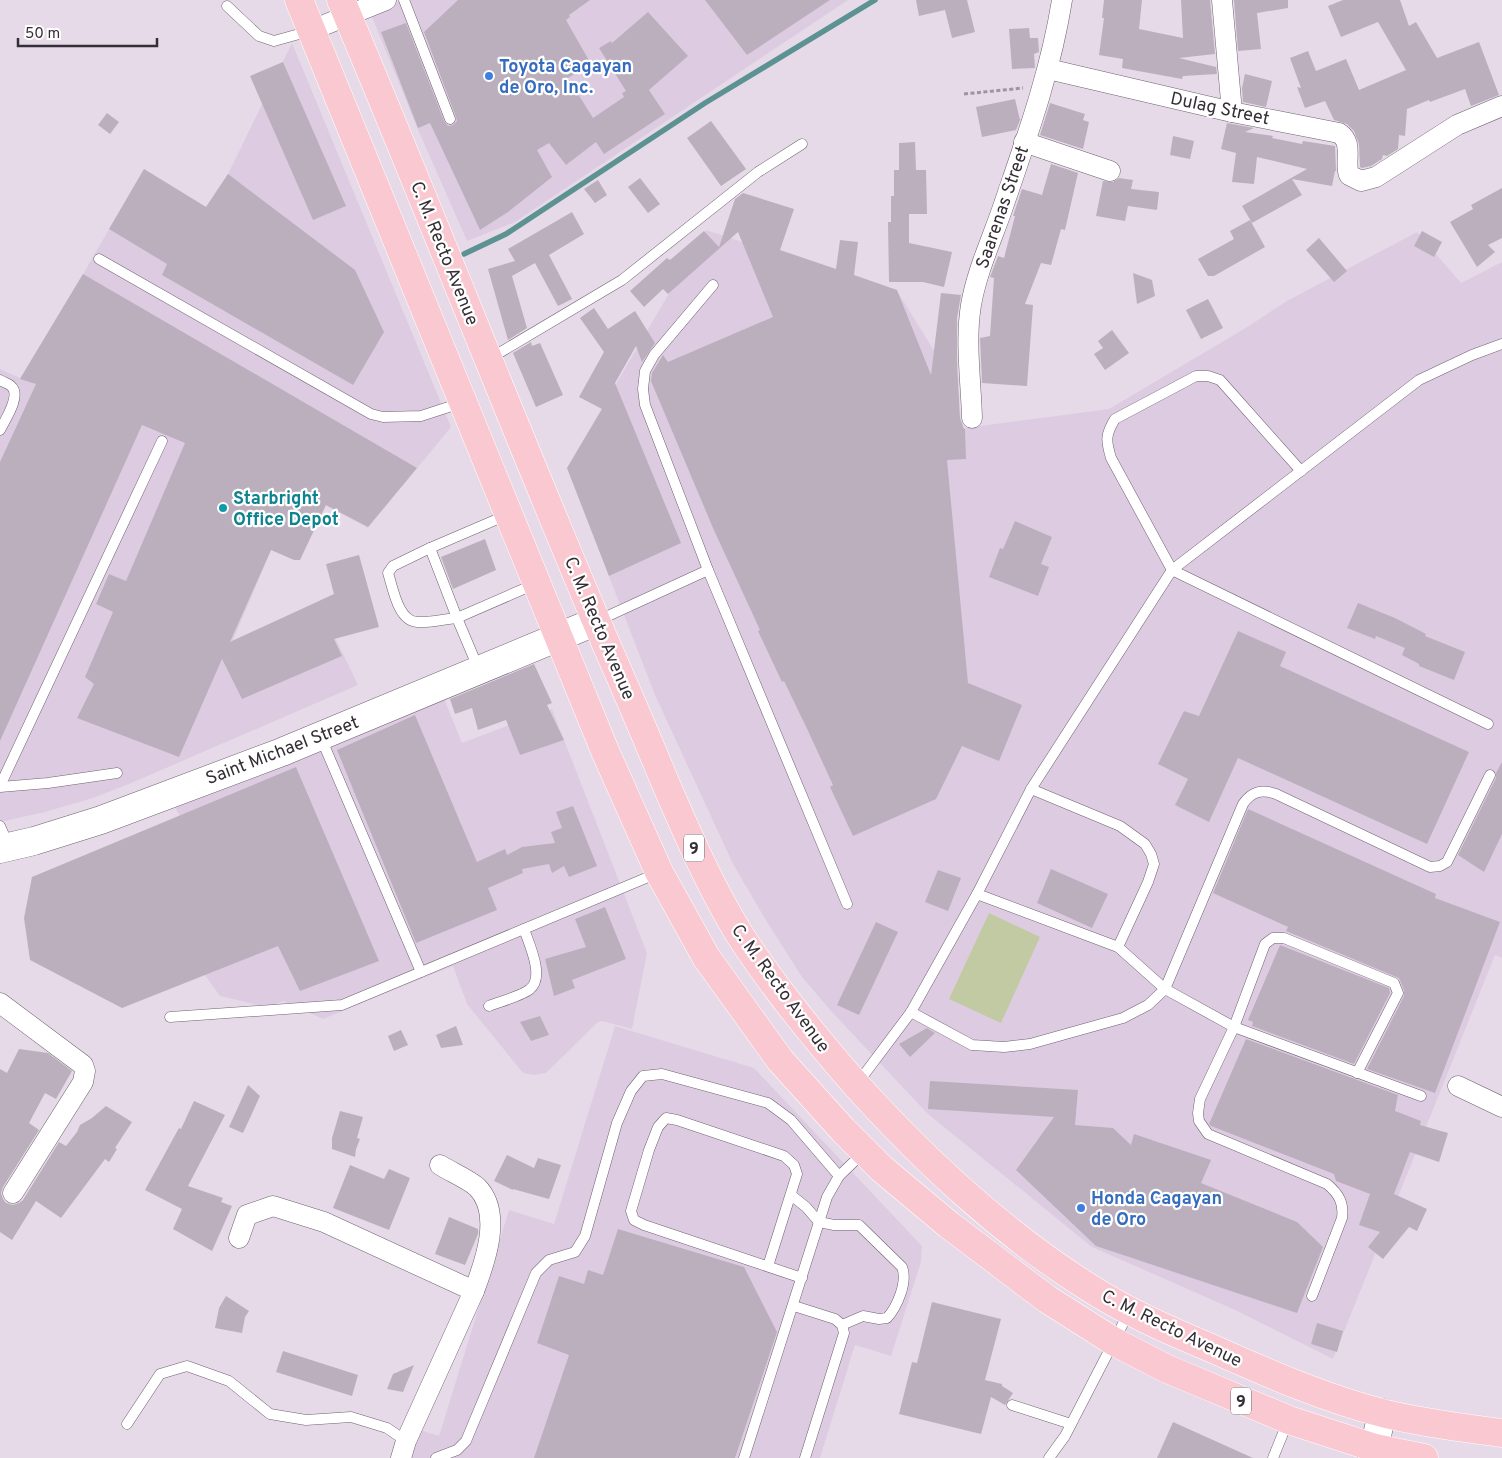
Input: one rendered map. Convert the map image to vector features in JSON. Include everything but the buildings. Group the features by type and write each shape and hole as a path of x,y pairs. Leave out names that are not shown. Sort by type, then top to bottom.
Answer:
{"highway":[{"name":"C. M. Recto Avenue","path":"299,0 538,582 605,751 659,872 706,958 740,1008 780,1060 882,1169 948,1225 1047,1299 1113,1341 1165,1368 1373,1453 1424,1458"},
{"name":"C. M. Recto Avenue","path":"344,8 597,621 704,871 736,928 761,967 836,1063 923,1156 968,1198 1019,1240 1086,1286 1129,1312 1249,1365 1338,1400 1382,1413 1435,1425 1502,1433"}],"street":[{"path":"312,30 344,8 386,0"},
{"name":"Saarenas Street","path":"972,418 968,326 976,285 1046,77 1062,0"},
{"path":"1222,0 1232,112"},
{"name":"Dulag Street","path":"1046,77 1338,133 1344,136 1347,142 1347,169 1350,175 1357,180 1376,177 1457,126 1502,106"},
{"path":"1024,142 1110,171"},
{"name":"Saint Michael Street","path":"3,840 101,820 320,736 597,621"},
{"path":"0,1003 83,1064 85,1071 83,1082 13,1193"},
{"path":"1458,1086 1502,1107"},
{"path":"404,1450 474,1291 484,1265 489,1239 491,1220 489,1206 477,1188 440,1165"},
{"path":"239,1238 247,1215 273,1206 324,1222 474,1291"},
{"path":"1373,1453 1382,1413"}],"lane":[{"path":"404,0 450,120"},
{"path":"227,6 259,36 274,41 312,30"},
{"path":"488,359 622,280 758,172 802,144"},
{"path":"98,259 371,414 383,417 421,416 464,401"},
{"path":"713,285 654,355 646,371 643,389 645,405 708,570 847,904"},
{"path":"857,1085 910,1012 977,894 1031,789 1172,570 1419,380 1472,355 1502,344"},
{"path":"1301,470 1220,380 1208,376 1196,376 1115,419 1108,431 1108,446 1111,458 1172,570 1488,724"},
{"path":"0,380 10,385 14,390 15,396 14,403 0,430"},
{"path":"117,773 48,783 0,786 162,440"},
{"path":"510,514 393,566 388,573 401,612 410,620 417,622 457,618 538,582"},
{"path":"430,548 480,671"},
{"path":"597,621 708,570"},
{"path":"320,736 421,972"},
{"path":"910,1012 972,1045 1004,1047 1030,1044 1123,1018 1148,1005 1164,989 1243,804 1255,792 1266,790 1276,794 1430,867 1440,866 1446,862 1490,775"},
{"path":"1031,789 1120,826 1145,844 1151,854 1154,864 1148,882 1118,947"},
{"path":"170,1017 342,1005 659,872"},
{"path":"977,894 1118,947 1164,989 1234,1026 1421,1096"},
{"path":"489,1006 530,990 536,981 536,969 524,929"},
{"path":"1312,1296 1342,1218 1343,1207 1335,1190 1327,1184 1208,1134 1199,1121 1198,1113 1200,1099 1234,1026 1265,944 1273,938 1284,938 1394,983 1398,993 1357,1073"},
{"path":"436,1458 457,1450 466,1441 536,1273 549,1260 574,1252 585,1236 617,1123 631,1091 643,1076 662,1074 768,1102 792,1120 839,1176"},
{"path":"768,1266 797,1174 794,1165 784,1156 666,1118 658,1127 638,1182 630,1211 634,1220 802,1278"},
{"path":"744,1458 827,1198 839,1176 865,1152"},
{"path":"791,1195 806,1207 819,1222 834,1225 859,1225 904,1272 904,1284 887,1318 884,1320 863,1316 842,1324"},
{"path":"794,1306 835,1319 842,1324 844,1333 805,1458"},
{"path":"1049,1458 1065,1436 1129,1312"},
{"path":"127,1424 160,1374 187,1366 229,1381 270,1414 306,1420 351,1417 387,1428 404,1450"},
{"path":"1012,1405 1071,1424"},
{"path":"1273,1458 1289,1420"}],"path":[{"path":"964,94 1046,77"}],"shaded area":[{"path":"401,0 848,0 515,222 467,241 416,125 372,17"},
{"path":"292,43 451,427 368,528 297,490 233,640 318,602 358,685 93,798 45,812 0,822 0,369 20,378 144,169 206,207 228,174"},
{"path":"706,230 899,294 941,362 949,430 1109,409 1244,329 1287,301 1417,232 1461,283 1502,262 1502,958 1495,955 1333,1359 1233,1309 1092,1247 928,1114 831,1011 802,977 733,864 655,695 567,468"},
{"path":"438,684 462,743 552,709 647,953 632,1029 602,1021 598,1022 546,1073 534,1075 523,1073 467,1004 453,966 323,1019 284,1001 267,1007 220,996 199,967 191,837 169,796"},
{"path":"615,1026 754,1068 922,1246 921,1262 891,1356 855,1345 820,1458 411,1458 420,1430 439,1436 509,1210 554,1224"}],"green space":[{"path":"989,913 1040,937 1001,1023 949,999"}],"waterway":[{"path":"464,254 506,234 705,103 875,0"}],"place":[{"name":"Toyota Cagayan de Oro, Inc.","path":"489,76"},
{"name":"Starbright Office Depot","path":"223,508"},
{"name":"Honda Cagayan de Oro","path":"1081,1208"}]}
